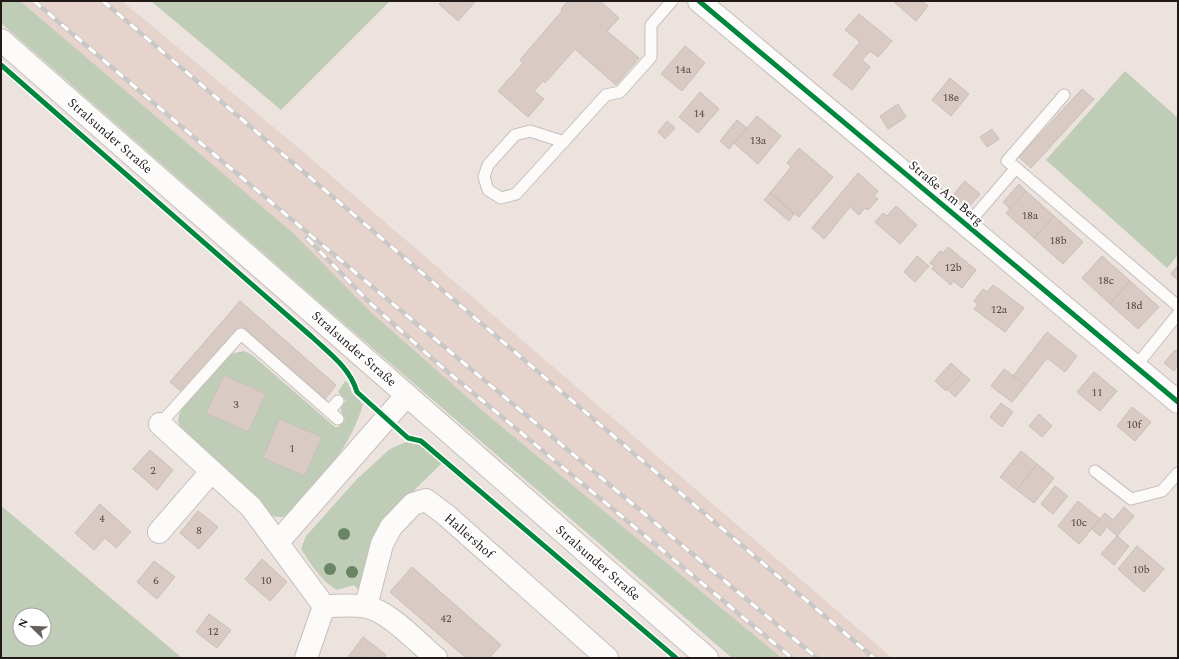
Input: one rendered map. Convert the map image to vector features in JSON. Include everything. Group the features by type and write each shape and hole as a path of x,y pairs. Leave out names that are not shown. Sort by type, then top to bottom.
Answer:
{"street":[{"name":"Straße Am Berg","path":"699,1 1178,402"},
{"name":"Stralsunder Straße","path":"1,40 707,658"},
{"path":"278,542 406,396"},
{"path":"160,424 251,507 324,606"},
{"path":"159,532 212,472"},
{"name":"Hallershof","path":"366,606 382,544 391,527 413,504 426,500 446,515 607,658"},
{"path":"324,606 366,606 378,611 391,619 436,658"},
{"path":"306,658 324,606"}],"lane":[{"path":"564,142 530,131 515,135 488,165 484,178 488,190 501,198 516,194 564,142 606,95 620,92 652,58 651,25 672,1"},
{"path":"1064,95 1007,161 1178,306"},
{"path":"967,225 1016,168"},
{"path":"1136,366 1178,314"},
{"path":"160,424 241,334 338,419"},
{"path":"329,411 338,401"},
{"path":"1095,471 1132,499 1162,491 1178,473"}],"shaded area":[{"path":"20,1 122,1 301,150 892,658 782,658 484,412 372,313 292,232"}],"green space":[{"path":"1,1 20,1 292,232 372,313 484,412 782,658 732,658 318,301 1,23"},
{"path":"151,1 390,1 281,110"},
{"path":"1125,71 1178,118 1178,255 1167,268 1046,160"},
{"path":"244,351 252,355 335,427 338,427 345,418 341,409 342,405 346,401 338,392 345,381 348,383 352,393 363,404 351,435 333,463 290,515 276,517 262,511 181,429 179,423 179,416 182,408 220,362 229,354"},
{"path":"406,442 420,445 442,463 395,509 360,591 354,585 337,590 321,577 301,549 306,536 357,479 390,449"},
{"path":"1,506 17,519 182,658 1,658"}],"building":[{"path":"442,1 476,1 458,21 439,4"},
{"path":"568,1 600,1 619,18 607,31 639,58 616,85 575,49 545,83 543,81 534,91 544,99 528,117 498,91 523,63 520,60 562,11 561,9"},
{"path":"893,1 922,1 928,6 916,21"},
{"path":"859,14 892,41 878,57 870,51 862,60 870,67 852,90 833,75 860,42 845,30"},
{"path":"685,46 705,63 682,91 661,74"},
{"path":"950,78 969,94 951,116 932,100"},
{"path":"1082,89 1094,99 1031,168 1019,157"},
{"path":"700,92 719,109 698,133 679,117"},
{"path":"898,104 906,117 888,129 880,116"},
{"path":"757,116 781,136 758,164 734,143"},
{"path":"737,120 747,128 729,149 720,141"},
{"path":"667,121 675,128 665,139 658,132"},
{"path":"992,129 999,139 987,147 980,137"},
{"path":"799,148 833,177 799,217 770,193 791,167 787,163"},
{"path":"858,173 878,191 874,196 878,199 868,210 865,208 859,215 850,207 824,239 812,228"},
{"path":"965,181 980,194 968,208 953,195"},
{"path":"1019,184 1026,191 1010,209 1003,202"},
{"path":"1026,191 1054,216 1034,238 1006,213"},
{"path":"770,193 794,214 789,221 764,200"},
{"path":"896,206 917,225 900,244 875,222 883,213 887,216"},
{"path":"1054,216 1083,242 1063,264 1034,238"},
{"path":"948,247 976,270 962,288 953,281 951,285 932,269 934,266 930,263 940,251 943,253"},
{"path":"917,256 929,266 915,282 904,272"},
{"path":"1102,256 1130,281 1110,304 1082,278"},
{"path":"1178,265 1178,280 1171,274"},
{"path":"1130,281 1159,307 1138,329 1110,304"},
{"path":"993,285 1024,308 1005,332 974,309 978,304 974,301 983,289 987,292"},
{"path":"240,301 336,385 325,399 242,326 183,393 170,382"},
{"path":"1047,332 1077,356 1065,372 1047,358 1026,385 1013,376"},
{"path":"1175,350 1178,352 1178,366 1174,371 1164,363"},
{"path":"951,363 962,373 946,391 935,381"},
{"path":"1004,369 1026,385 1012,402 991,386"},
{"path":"1094,372 1117,391 1100,411 1077,392"},
{"path":"962,373 970,380 955,397 947,389"},
{"path":"224,375 266,394 248,432 206,413"},
{"path":"1001,403 1013,412 1002,427 990,417"},
{"path":"1132,407 1151,422 1135,441 1117,426"},
{"path":"1039,414 1052,426 1042,437 1029,426"},
{"path":"279,419 322,437 305,476 263,458"},
{"path":"150,450 173,470 157,490 133,469"},
{"path":"1021,451 1037,464 1017,490 1000,477"},
{"path":"1037,464 1054,478 1034,503 1017,490"},
{"path":"1055,486 1068,496 1053,514 1041,504"},
{"path":"1078,501 1100,519 1079,544 1058,526"},
{"path":"100,504 131,532 116,548 105,538 94,550 75,533"},
{"path":"1124,507 1134,516 1117,536 1107,527 1100,536 1092,529 1105,513 1113,520"},
{"path":"198,511 218,527 199,549 180,533"},
{"path":"1117,536 1129,546 1114,565 1101,554"},
{"path":"1137,546 1164,569 1144,592 1118,569"},
{"path":"262,559 287,582 270,601 245,579"},
{"path":"154,561 175,577 157,599 137,582"},
{"path":"412,567 501,645 489,658 466,658 390,592"},
{"path":"209,614 231,630 217,648 196,632"},
{"path":"363,637 386,655 384,658 348,657"}],"railway":[{"path":"34,1 229,167 817,658"},
{"path":"103,1 874,658"},
{"path":"307,238 370,303 436,362 792,658"}],"cycle path":[{"path":"699,1 1178,402"},
{"path":"1,65 325,349 344,368 354,383 357,392 408,438 421,441 676,658"}]}
